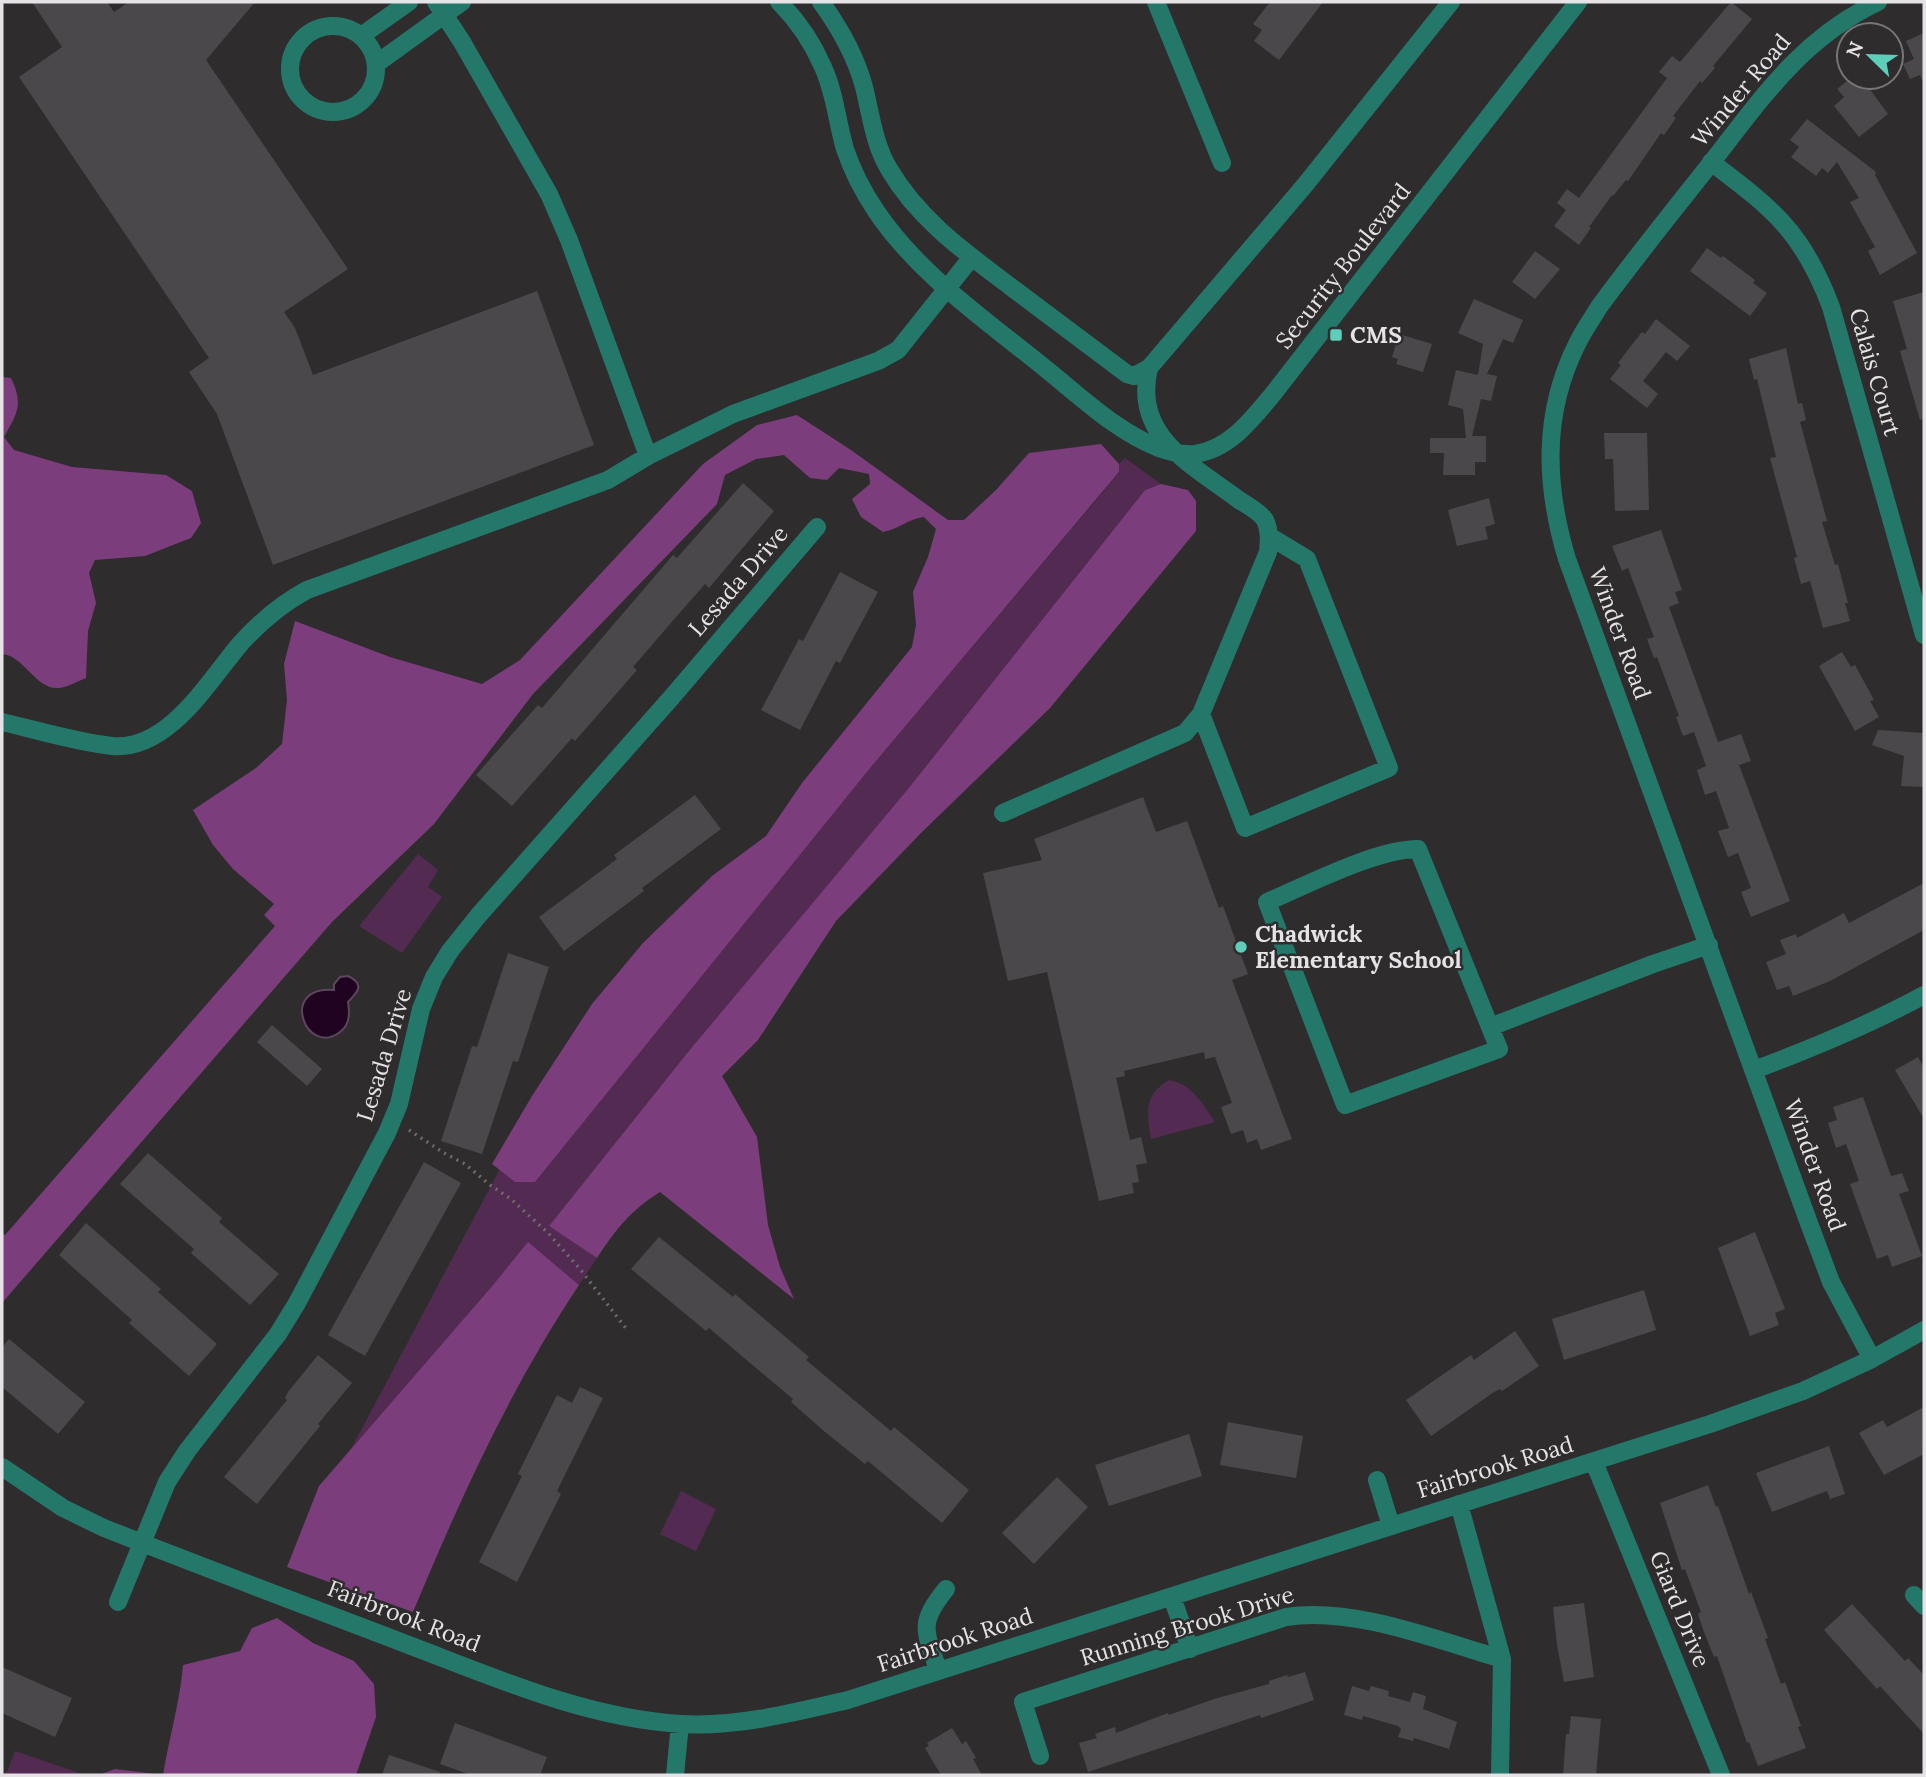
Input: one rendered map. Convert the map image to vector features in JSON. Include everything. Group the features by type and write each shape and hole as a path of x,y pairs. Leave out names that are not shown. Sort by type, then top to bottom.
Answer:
{"street":[{"path":"361,36 409,2"},
{"path":"376,64 440,8 462,2"},
{"name":"Security Boulevard","path":"779,2 791,14 823,66 832,91 846,152 876,210 900,243 946,288 1098,411 1149,443 1177,453 1195,454 1230,440 1248,424 1578,2"},
{"path":"821,2 835,21 863,84 876,140 902,190 927,219 972,257 1127,374 1134,376 1149,368 1306,185 1451,2"},
{"path":"1156,2 1222,163"},
{"name":"Winder Road","path":"1872,1359 1831,1282 1567,559 1555,522 1550,488 1550,453 1553,417 1576,345 1599,307 1768,88 1800,54 1834,27 1878,2"},
{"path":"440,8 549,194 569,240 648,456"},
{"path":"332,25 350,29 361,36 370,47 376,64 375,82 359,104 352,109 334,113 316,109 301,99 290,74 290,65 295,48 307,34 332,25"},
{"name":"Calais Court","path":"1712,162 1783,221 1819,274 1831,307 1924,635"},
{"path":"2,722 113,746 136,743 167,727 185,712 242,642 282,604 307,590 608,480 648,456 733,414 878,361 898,351 972,257"},
{"path":"1003,813 1185,733 1201,713 1268,552 1269,536 1264,519 1177,453 1154,428 1146,405 1149,368"},
{"name":"Lesada Drive","path":"118,1602 167,1482 278,1334 297,1303 392,1120 410,1065 421,1009 434,977 450,951 817,527"},
{"path":"1201,713 1245,828 1389,768 1307,559 1269,536"},
{"path":"1403,849 1418,849 1490,1027 1499,1049 1345,1105 1267,902 1379,856 1403,849"},
{"path":"1490,1027 1709,945"},
{"path":"1754,1070 1835,1040 1924,995"},
{"name":"Fairbrook Road","path":"2,1467 63,1508 141,1543 527,1689 624,1715 680,1724 729,1723 788,1714 848,1700 1710,1424 1802,1391 1872,1359 1924,1330"},
{"name":"Giard Drive","path":"1594,1462 1721,1775"},
{"path":"1377,1480 1391,1526"},
{"path":"1459,1504 1502,1659 1500,1775"},
{"path":"939,1670 926,1633 926,1619 930,1608 946,1589"},
{"path":"1172,1597 1189,1649"},
{"name":"Running Brook Drive","path":"1040,1756 1023,1702 1286,1617 1309,1613 1359,1618 1502,1659"},
{"path":"675,1775 680,1724"}],"path":[{"path":"392,1120 465,1164 511,1199 548,1233 580,1269 628,1331"}],"shaded area":[{"path":"2,377 11,378 17,395 17,409 4,437 14,450 72,467 166,475 192,491 201,523 191,538 145,556 95,560 89,573 96,603 88,631 86,678 59,688 43,684 17,660 2,654"},
{"path":"797,415 948,520 964,520 1029,453 1101,444 1119,464 1119,472 871,767 535,1182 515,1182 492,1164 532,1096 592,1004 643,943 712,876 766,836 802,783 912,647 916,625 913,592 936,529 924,517 883,532 861,517 852,499 870,484 869,474 839,468 827,480 810,478 784,455 756,459 725,475 717,504 533,694 434,824 332,922 2,1303 2,1233 5,1235 275,926 264,915 274,904 233,869 213,845 193,810 256,768 282,744 287,700 284,664 295,621 390,657 482,684 520,660 703,464 757,425"},
{"path":"1125,458 1161,484 1145,490 908,789 688,1052 549,1226 597,1258 579,1285 528,1243 351,1449 500,1169 515,1182 535,1182 871,767 1119,473 1119,464"},
{"path":"1161,484 1188,490 1196,501 1196,531 1050,708 921,833 836,921 758,1040 722,1076 757,1137 768,1225 780,1267 794,1299 660,1192 625,1221 597,1258 549,1226 688,1052 908,789 1145,490"},
{"path":"418,854 438,870 428,887 442,897 402,953 359,926"},
{"path":"348,976 357,982 358,988 348,1002 346,1026 328,1037 317,1036 308,1029 303,1019 302,1008 307,998 317,991 334,990 334,984 340,977"},
{"path":"1169,1080 1190,1090 1215,1122 1151,1139 1148,1113 1151,1099"},
{"path":"528,1242 579,1285 531,1363 488,1444 413,1612 287,1567 319,1486"},
{"path":"681,1491 716,1509 696,1551 660,1534"},
{"path":"277,1618 313,1643 354,1661 374,1684 376,1717 356,1775 163,1775 183,1665 240,1651 252,1628"},
{"path":"15,1751 85,1775 2,1775 8,1770"},
{"path":"115,1769 163,1775 99,1775"}],"building":[{"path":"32,2 107,2 114,12 129,2 255,2 206,60 348,269 284,312 295,328 313,375 537,291 594,445 273,565 217,414 189,372 209,358 19,77 62,47"},
{"path":"1270,2 1323,2 1279,60 1254,41 1262,30 1253,24"},
{"path":"1731,2 1752,19 1713,66 1715,68 1702,83 1700,81 1673,116 1676,118 1664,135 1661,133 1628,181 1612,195 1579,245 1554,226 1566,210 1557,203 1567,189 1579,198 1667,78 1659,72 1672,56 1680,62"},
{"path":"1924,33 1924,84 1920,75 1910,79 1905,68 1905,63 1914,59 1906,41"},
{"path":"1839,91 1871,91 1888,114 1859,137 1834,106 1844,97"},
{"path":"1807,119 1876,172 1875,175 1917,253 1880,275 1868,251 1875,247 1850,202 1859,198 1837,162 1828,173 1822,168 1816,176 1791,157 1799,147 1790,140"},
{"path":"1707,248 1721,258 1723,256 1755,280 1753,283 1767,293 1750,316 1690,271"},
{"path":"1535,251 1560,269 1535,299 1512,282"},
{"path":"1924,292 1924,419 1920,420 1900,351 1907,349 1893,301"},
{"path":"1474,299 1523,320 1513,343 1503,339 1487,374 1497,376 1491,401 1481,399 1472,436 1486,436 1486,462 1475,462 1475,475 1443,475 1444,453 1430,453 1430,438 1466,438 1463,409 1448,405 1456,370 1478,375 1483,344 1458,333"},
{"path":"1656,319 1690,346 1677,361 1666,352 1643,381 1658,394 1647,408 1610,379 1630,347 1642,332 1645,334"},
{"path":"1399,334 1432,344 1423,372 1396,364 1398,359 1392,357"},
{"path":"1786,348 1798,404 1802,403 1806,420 1800,422 1827,521 1822,522 1835,565 1838,564 1848,603 1845,603 1850,621 1823,628 1810,581 1801,584 1794,558 1797,557 1770,458 1776,457 1757,379 1754,380 1749,359"},
{"path":"1604,433 1647,433 1649,510 1615,511 1613,459 1605,459"},
{"path":"743,483 774,511 709,588 705,584 670,624 633,667 637,670 575,741 572,738 512,806 476,775 538,705 542,708 673,555 677,558"},
{"path":"1489,498 1495,524 1485,527 1488,539 1457,546 1448,510"},
{"path":"1661,530 1682,590 1675,592 1679,603 1669,607 1718,742 1741,734 1751,761 1739,765 1790,901 1751,917 1741,892 1751,888 1738,853 1728,857 1718,831 1729,828 1716,791 1705,795 1697,770 1706,766 1694,732 1683,736 1676,717 1679,716 1657,657 1654,658 1647,639 1654,637 1628,568 1622,571 1612,546"},
{"path":"840,572 878,592 840,663 836,661 800,730 761,710 799,639 803,641"},
{"path":"1842,652 1851,667 1855,665 1874,700 1870,701 1879,717 1855,731 1819,666"},
{"path":"1878,730 1924,733 1924,787 1901,786 1904,756 1872,745"},
{"path":"695,795 721,829 564,951 539,917 617,859 614,855"},
{"path":"1143,797 1156,832 1187,821 1219,908 1223,906 1248,974 1232,980 1292,1139 1261,1150 1257,1139 1247,1143 1243,1130 1231,1134 1221,1107 1232,1103 1215,1057 1205,1059 1204,1052 1124,1071 1125,1076 1116,1078 1130,1140 1141,1137 1147,1163 1136,1165 1139,1182 1132,1183 1134,1193 1099,1201 1047,972 1008,981 983,873 1042,860 1034,839"},
{"path":"1924,883 1924,930 1830,981 1793,996 1789,986 1777,990 1766,962 1786,954 1780,940 1796,934 1797,938 1844,913 1849,923"},
{"path":"508,953 549,967 518,1062 513,1061 482,1154 441,1141 472,1046 477,1047"},
{"path":"272,1025 322,1069 307,1086 257,1042"},
{"path":"1918,1057 1924,1068 1924,1119 1895,1070"},
{"path":"1863,1097 1891,1176 1902,1173 1909,1191 1899,1194 1922,1256 1892,1267 1888,1255 1877,1259 1850,1184 1859,1181 1846,1144 1836,1148 1828,1123 1837,1120 1833,1107"},
{"path":"148,1153 222,1218 219,1222 279,1274 250,1305 191,1253 194,1249 120,1184"},
{"path":"424,1162 461,1183 365,1356 328,1335"},
{"path":"86,1223 161,1289 158,1292 217,1344 189,1376 129,1323 132,1320 59,1255"},
{"path":"1755,1232 1785,1309 1775,1313 1779,1325 1750,1336 1718,1248"},
{"path":"659,1237 733,1297 735,1294 809,1357 806,1360 891,1431 894,1427 969,1490 942,1523 868,1461 865,1464 825,1432 791,1402 793,1399 709,1328 706,1331 631,1269"},
{"path":"1644,1290 1656,1330 1564,1360 1552,1319"},
{"path":"1515,1331 1539,1366 1502,1391 1500,1389 1494,1392 1431,1436 1406,1400 1471,1355 1474,1360"},
{"path":"9,1339 85,1402 58,1434 2,1387 2,1347"},
{"path":"318,1355 352,1383 257,1504 224,1477 287,1400 285,1398 288,1392"},
{"path":"580,1387 603,1398 557,1491 561,1494 517,1582 479,1562 522,1476 518,1474 557,1395 572,1403"},
{"path":"1924,1407 1924,1454 1884,1475 1859,1433 1883,1420 1887,1427"},
{"path":"1228,1422 1303,1436 1296,1478 1220,1465"},
{"path":"1189,1434 1202,1476 1109,1506 1095,1465"},
{"path":"1829,1446 1845,1494 1830,1499 1827,1491 1772,1512 1756,1473"},
{"path":"1057,1477 1088,1507 1034,1564 1002,1533"},
{"path":"1708,1485 1768,1638 1765,1639 1781,1684 1785,1682 1806,1748 1758,1766 1749,1742 1747,1743 1717,1656 1714,1657 1704,1632 1698,1614 1701,1612 1685,1569 1682,1570 1660,1503"},
{"path":"1584,1603 1594,1677 1564,1682 1553,1607"},
{"path":"1852,1604 1905,1661 1908,1658 1924,1675 1924,1734 1880,1686 1877,1689 1824,1630"},
{"path":"2,1667 72,1698 55,1737 2,1713"},
{"path":"1305,1672 1314,1700 1088,1772 1079,1743 1097,1738 1095,1734 1115,1727 1116,1733 1168,1713 1169,1715 1269,1684 1269,1681 1287,1675 1288,1677"},
{"path":"1352,1686 1369,1691 1371,1686 1389,1691 1388,1696 1410,1702 1413,1692 1426,1696 1423,1709 1457,1722 1449,1749 1414,1738 1413,1741 1398,1737 1401,1729 1398,1726 1363,1716 1362,1720 1344,1715"},
{"path":"1571,1716 1601,1719 1596,1775 1563,1775 1566,1734 1569,1734"},
{"path":"455,1723 547,1757 540,1775 471,1775 440,1764"},
{"path":"952,1728 962,1744 966,1741 982,1775 941,1775 925,1748 929,1746 927,1743"},
{"path":"389,1755 440,1772 440,1775 382,1775"}],"place":[{"name":"CMS","path":"1336,335"},
{"name":"Chadwick Elementary School","path":"1241,947"}]}
